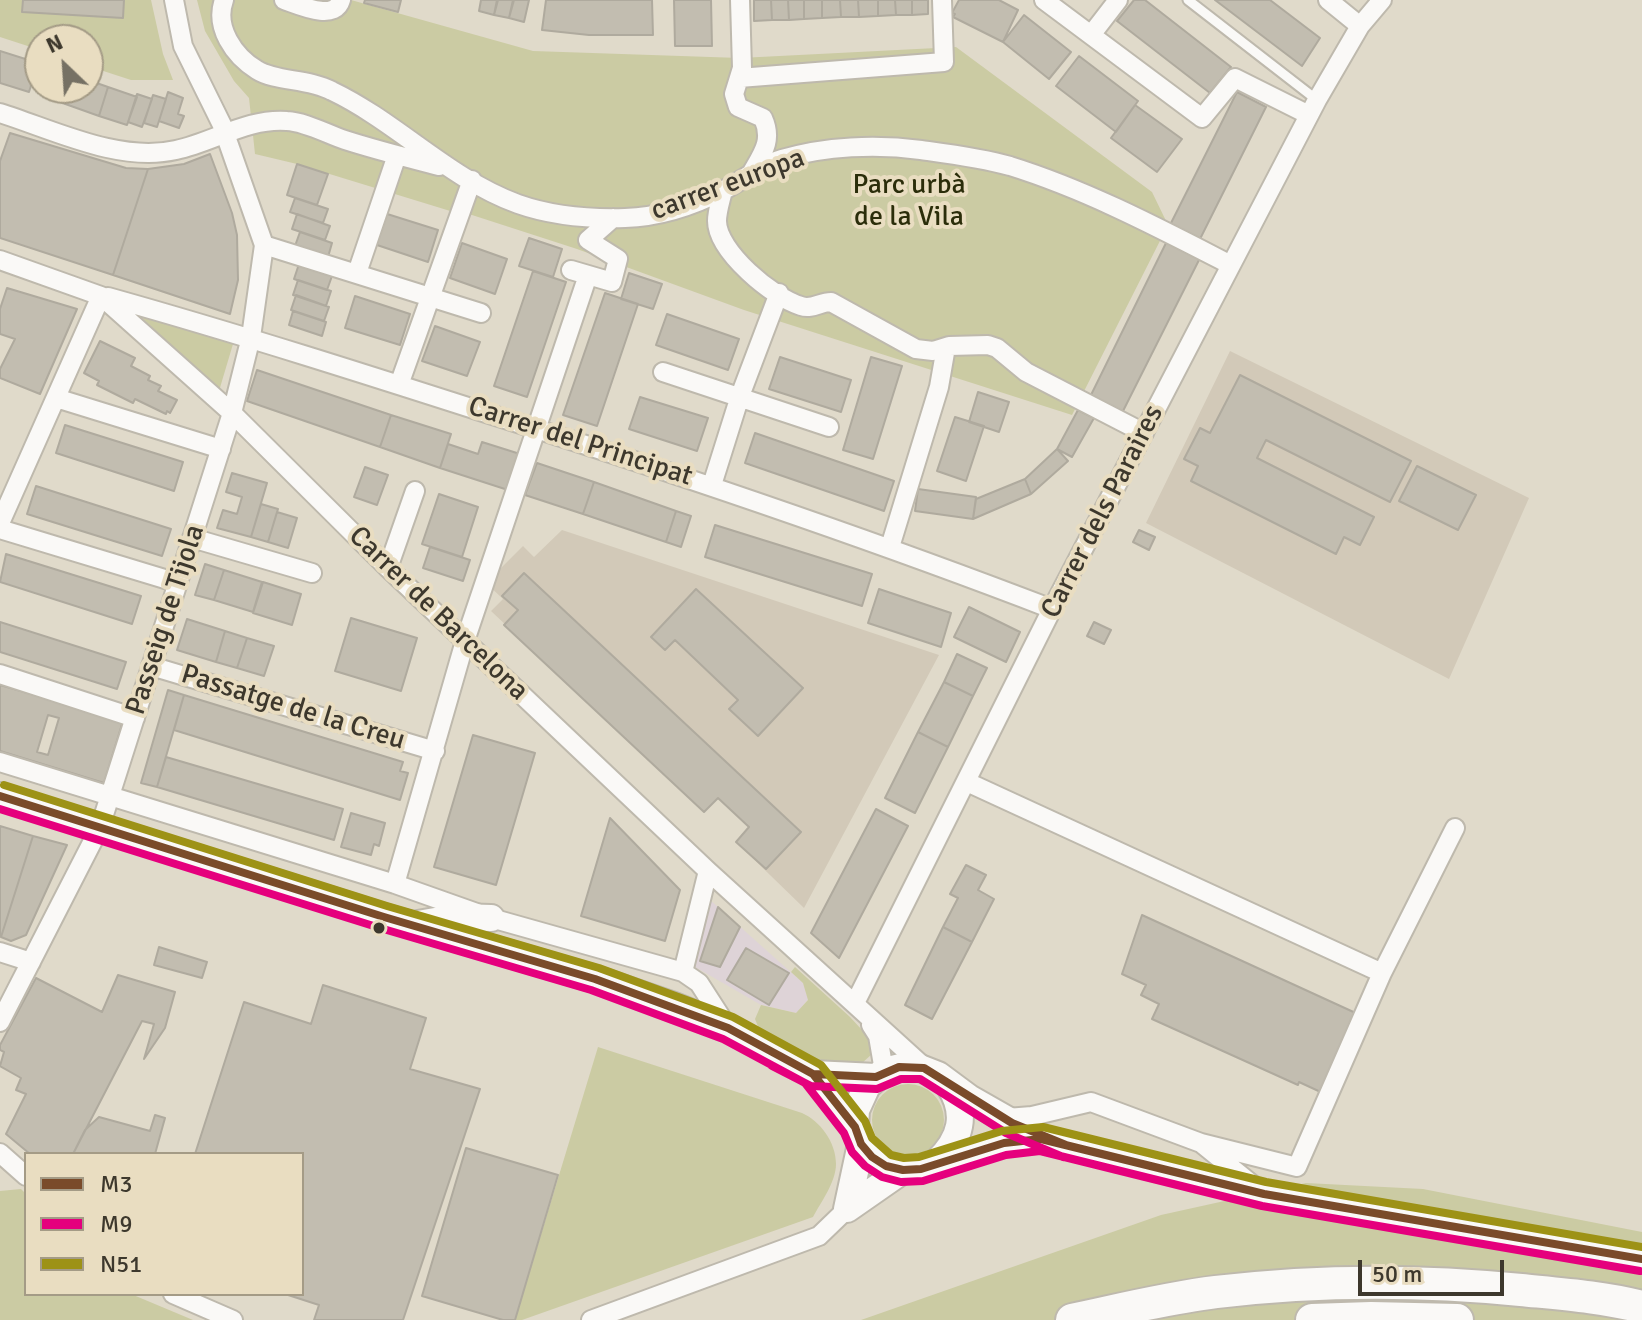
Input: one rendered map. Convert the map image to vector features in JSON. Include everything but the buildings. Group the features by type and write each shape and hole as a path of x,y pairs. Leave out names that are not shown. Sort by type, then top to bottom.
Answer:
{"highway":[{"path":"1072,1320 1213,1292 1374,1282 1562,1294 1642,1307"},
{"path":"1312,1320 1457,1320"}],"main road":[{"path":"0,796 410,925 595,979 728,1028 813,1074 879,1162 903,1170 921,1169 1004,1143 1041,1139"},
{"path":"410,925 458,917 491,918"},
{"path":"813,1074 880,1074 905,1066 925,1068 1041,1139 1264,1194 1642,1259"},
{"path":"847,1209 858,1136 856,1110 861,1094 880,1074"},
{"path":"937,1162 954,1143 960,1130 960,1106 949,1085"},
{"path":"847,1209 903,1170"}],"street":[{"path":"174,0 183,46 225,133 264,245 481,313"},
{"path":"224,0 219,11 222,30 236,52 256,70 333,91 452,169"},
{"path":"284,0 322,11 334,11 341,0"},
{"path":"740,0 742,68 736,86 738,107 763,118 769,140 752,172"},
{"path":"736,86 944,62 942,0"},
{"path":"1044,0 1202,118 1235,78 1313,107"},
{"path":"1091,35 1118,0"},
{"path":"1328,0 1360,26"},
{"name":"Carrer dels Paraires","path":"855,1003 1052,609 1313,107 1360,26 1382,0"},
{"path":"0,113 128,153 154,154 176,150 260,122 290,121 452,169"},
{"name":"carrer europa","path":"452,169 516,203 540,210 613,218 658,214 723,190 781,159 883,147 919,149 1008,166 1101,202 1231,265"},
{"path":"357,273 397,155"},
{"path":"399,385 472,180"},
{"path":"723,190 717,222 721,239 735,260 800,306 814,307 831,302 916,349 933,351 946,347 988,345 997,348 1026,372 1144,433"},
{"path":"395,884 465,641 537,429 579,272 612,282 618,259 588,240 613,218"},
{"name":"Passeig de Tijola","path":"0,1022 100,827 232,413 251,337 264,245"},
{"name":"Carrer de Barcelona","path":"0,260 101,296 232,413 388,568 708,871 925,1068"},
{"path":"712,485 740,396 779,293"},
{"path":"0,523 101,296"},
{"name":"Carrer del Principat","path":"101,296 251,337 712,485 890,547 1052,609"},
{"path":"890,547 939,387 946,347"},
{"path":"663,372 829,427"},
{"path":"56,398 221,449"},
{"path":"388,568 415,491"},
{"path":"0,529 178,583"},
{"path":"192,538 312,573"},
{"name":"Passatge de la Creu","path":"151,666 435,751"},
{"path":"0,674 135,718"},
{"path":"0,762 395,884 491,918 683,972 699,983 728,1028"},
{"path":"967,782 1382,973"},
{"path":"1007,1118 1032,1116 1091,1102 1201,1143 1297,1167 1382,973 1455,828"},
{"path":"683,972 708,871"},
{"path":"0,952 31,962"},
{"name":"Carrer de Barcelona","path":"855,1003 878,1036 880,1074"},
{"path":"1201,1143 1264,1194"},
{"path":"0,1153 24,1174"},
{"path":"591,1320 819,1236 847,1209"},
{"path":"178,1296 233,1320"}],"lane":[{"path":"1188,0 1313,107"}],"shaded area":[{"path":"1230,351 1529,498 1449,679 1146,523"},
{"path":"562,530 939,655 804,908 736,842 749,826 718,798 704,812 491,611 503,599 486,583 523,546 534,557"},
{"path":"709,899 803,983 808,999 797,1013 761,1005 690,964"}],"green space":[{"path":"0,0 151,0 163,54 173,80 131,80 104,71 104,24 24,24 24,45 0,37"},
{"name":"Parc urbà de la Vila","path":"197,0 351,0 533,51 740,58 956,47 1152,192 1168,225 1072,415 744,310 577,249 472,215 255,154 249,98 234,81 205,31"},
{"path":"139,315 233,344 219,391"},
{"path":"795,967 874,1043 872,1054 861,1064 836,1067 811,1060 761,1034 755,1019 761,1005 796,1013 808,1000 803,983 791,972"},
{"path":"598,1047 802,1113 826,1133 835,1156 834,1178 813,1217 515,1320"},
{"path":"908,1084 928,1090 938,1100 944,1120 938,1140 928,1150 908,1156 888,1150 878,1140 872,1120 878,1100 888,1090"},
{"path":"1306,1183 1423,1189 1642,1232 1642,1320 861,1320 1161,1215"},
{"path":"21,1189 24,1192 24,1296 136,1296 193,1320 0,1320 0,1191"}],"transit line":[{"name":"N51","path":"4,785 387,906 599,968 733,1017 821,1065 865,1121 872,1138 891,1155 919,1157 1002,1131 1043,1127 1266,1182 1642,1247"},
{"name":"M3","path":"0,796 384,917 595,979 728,1028 813,1074 855,1127 861,1144 872,1157 886,1166 903,1170 921,1169 1004,1143 1041,1139 1264,1194 1642,1259"},
{"name":"M9","path":"0,809 380,928 591,990 723,1039 805,1083 844,1133 852,1152 865,1166 882,1177 901,1182 923,1181 1006,1155 1040,1151 1262,1206 1640,1271"},
{"name":"M3","path":"778,1055 813,1074 876,1077 899,1067 924,1068 1012,1123 1066,1145"},
{"name":"M9","path":"772,1066 811,1086 877,1089 901,1079 920,1079 1006,1133 1063,1157"}]}
